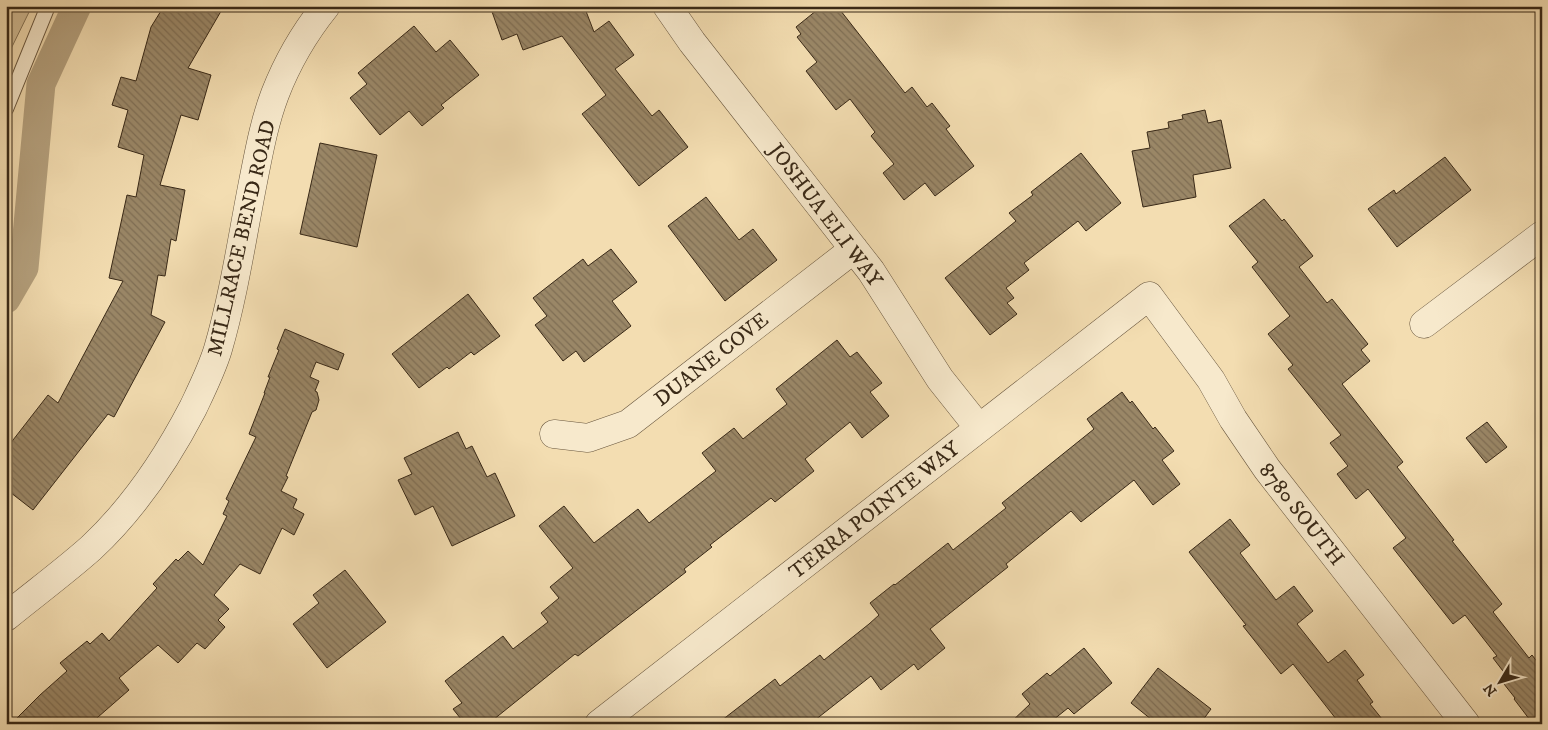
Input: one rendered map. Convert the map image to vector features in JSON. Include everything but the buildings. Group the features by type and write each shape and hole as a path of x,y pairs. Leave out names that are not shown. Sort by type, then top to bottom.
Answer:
{"street":[{"name":"MILLRACE BEND ROAD","path":"6,618 91,548 114,524 147,484 182,429 204,385 217,351 226,319 259,152 275,93 287,67 326,6"},
{"name":"JOSHUA ELI WAY","path":"668,6 692,42 872,271 940,379 979,428"},
{"path":"1424,324 1542,234"},
{"name":"DUANE COVE","path":"554,434 588,438 628,424 854,249"},
{"name":"TERRA POINTE WAY","path":"599,724 1149,296"},
{"name":"8780 SOUTH","path":"1149,296 1211,380 1233,419 1266,469 1466,724"}],"lane":[{"path":"6,108 48,6"}],"shaded area":[{"path":"6,6 32,6 6,59"}],"waterway":[{"path":"6,299 24,268 41,84 77,6"}]}
